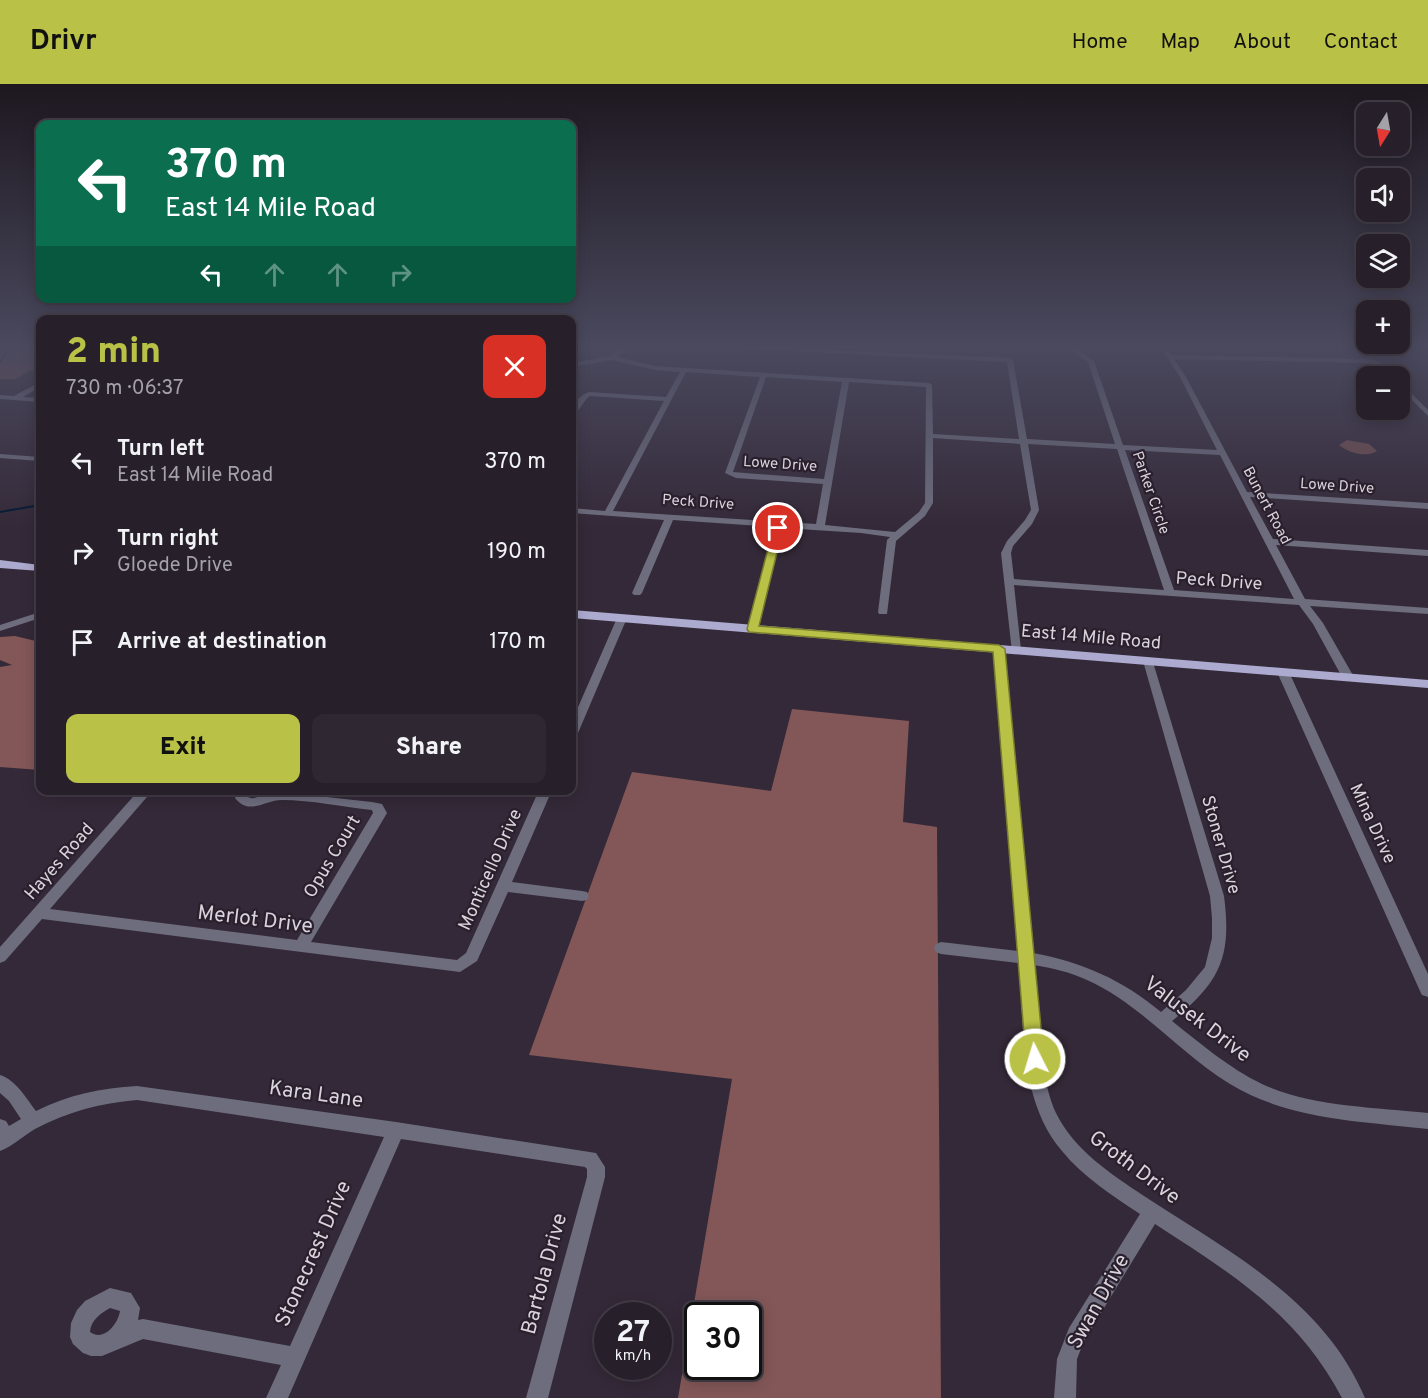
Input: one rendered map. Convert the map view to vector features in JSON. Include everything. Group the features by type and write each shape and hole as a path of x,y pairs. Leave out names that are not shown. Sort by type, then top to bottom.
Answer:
{"main road":[{"path":"0,564 36,568"},
{"name":"East 14 Mile Road","path":"576,614 1428,684"}],"street":[{"path":"609,512 664,406"},
{"name":"Lowe Drive","path":"753,406 730,474 828,482"},
{"path":"820,527 841,406"},
{"path":"883,612 890,545 895,535 922,514 929,503 929,406"},
{"name":"Groth Drive","path":"1018,406 1035,510 1029,522 1007,546 1009,582 1007,650 1026,960 1037,1081 1042,1103 1051,1122 1069,1146 1101,1176 1281,1301 1316,1335 1338,1367 1354,1398"},
{"name":"Parker Circle","path":"1106,406 1170,594"},
{"name":"Bunert Road","path":"1198,406 1302,603 1318,622 1348,677"},
{"path":"930,436 1223,453"},
{"path":"0,456 36,459"},
{"name":"Lowe Drive","path":"1244,494 1428,506"},
{"name":"Peck Drive","path":"576,511 820,527 895,535"},
{"path":"637,593 670,516"},
{"path":"753,629 779,524"},
{"path":"1269,542 1428,553"},
{"name":"Peck Drive","path":"1009,582 1428,611"},
{"path":"0,628 36,616"},
{"path":"576,724 622,618"},
{"name":"Stoner Drive","path":"1148,661 1217,896 1220,916 1220,944 1209,975 1198,990 1161,1021"},
{"name":"Mina Drive","path":"1283,672 1428,991"},
{"name":"Hayes Road","path":"0,957 143,795"},
{"name":"Opus Court","path":"242,795 241,798 245,802 254,803 270,795"},
{"name":"Opus Court","path":"280,795 372,806 377,807 380,813 300,947"},
{"name":"Monticello Drive","path":"466,963 472,957 544,795"},
{"path":"504,886 582,896"},
{"name":"Merlot Drive","path":"38,913 453,966 466,963"},
{"name":"Valusek Drive","path":"941,948 1054,963 1091,974 1120,991 1161,1021 1209,1061 1259,1090 1306,1105 1428,1121"},
{"path":"3,1089 33,1122"},
{"name":"Kara Lane","path":"2,1136 87,1099 111,1094 137,1093 573,1155 584,1157 594,1163"},
{"name":"Stonecrest Drive","path":"277,1398 396,1130"},
{"name":"Bartola Drive","path":"537,1398 596,1177 594,1163"},
{"name":"Swan Drive","path":"1065,1398 1067,1359 1076,1335 1152,1212"},
{"path":"143,1329 124,1299 110,1298 93,1306 82,1322 80,1337 90,1346 97,1346 143,1329 295,1357"},
{"path":"114,1339 127,1325 130,1310"}],"shaded area":[{"path":"1347,440 1369,444 1377,451 1363,454 1339,445"},
{"path":"15,636 36,641 36,770 0,767 0,667 12,665 0,660 0,637"},
{"path":"792,709 909,721 903,822 937,827 941,1398 678,1398 684,1363 684,1380 762,1380 762,1302 694,1302 732,1079 529,1055 632,772 771,791"}],"waterway":[{"path":"0,512 36,506"}],"route":[{"path":"778,528 753,629 999,649 1035,1059"}]}
